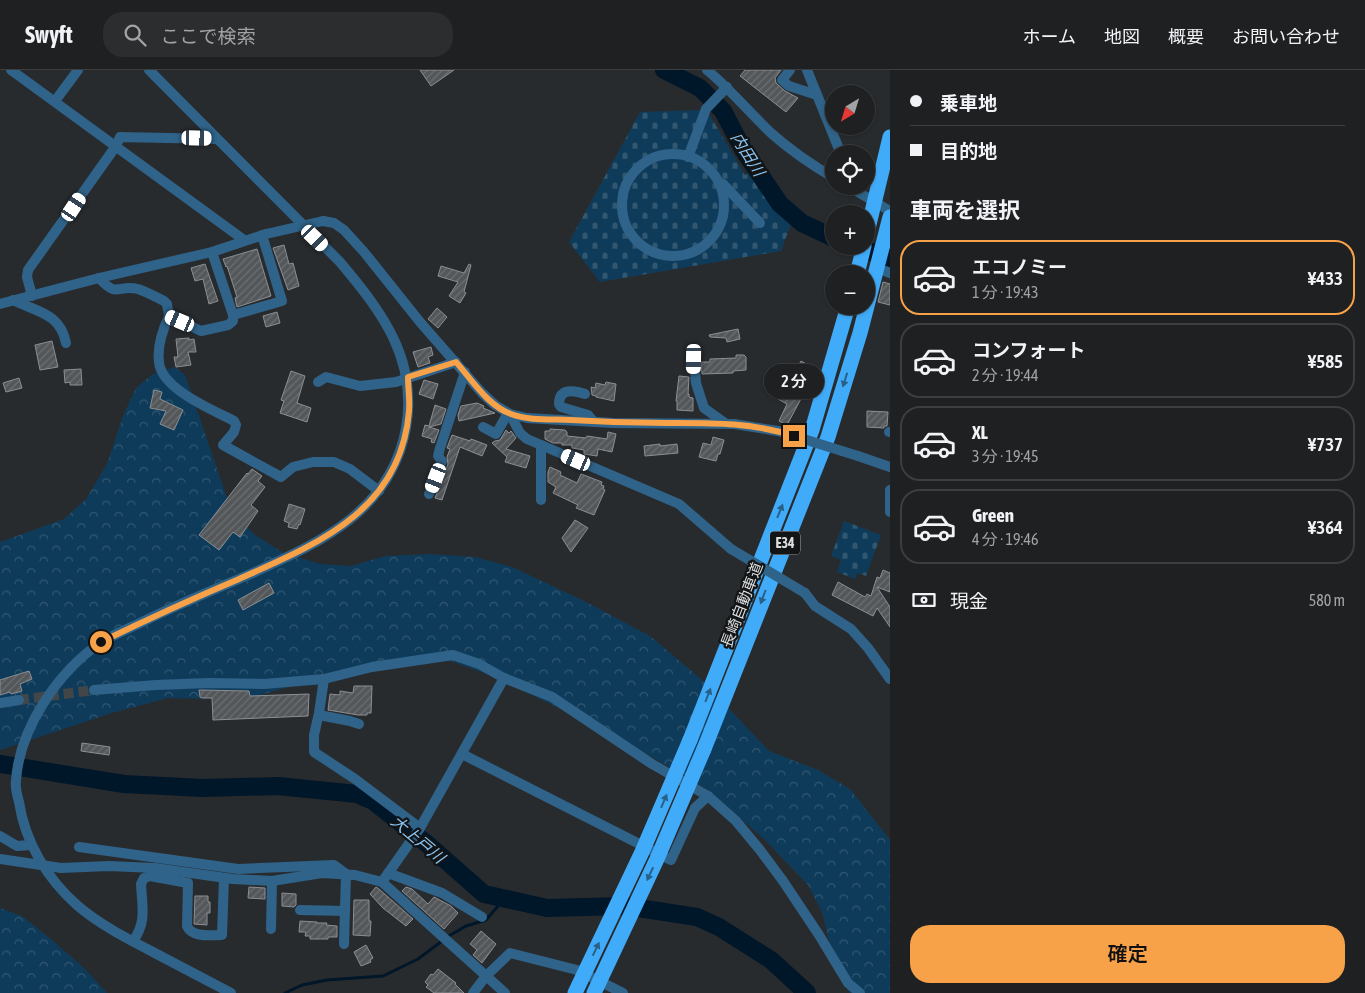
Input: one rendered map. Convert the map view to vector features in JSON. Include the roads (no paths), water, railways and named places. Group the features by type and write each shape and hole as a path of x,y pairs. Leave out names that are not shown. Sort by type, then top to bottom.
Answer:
{"highway":[{"path":"874,205 890,137"},
{"name":"長崎自動車道","path":"594,993 657,858 704,749 828,437 860,334 890,217"},
{"name":"長崎自動車道","path":"575,993 642,852 690,740 812,430 846,315"}],"street":[{"path":"11,70 244,240"},
{"path":"55,101 78,70"},
{"path":"149,70 340,262 362,288 382,314 396,341 408,377 409,411 402,448 390,475 362,510 330,535 316,543 101,642 63,677 37,713 22,746 15,782 21,817 31,845 43,866 59,886 79,907 118,934 231,993"},
{"path":"707,70 724,89 771,133 806,161 825,173"},
{"path":"790,70 782,80 789,86 817,95"},
{"path":"807,70 837,145"},
{"path":"688,157 706,109 724,89"},
{"path":"32,296 27,277 28,270 116,146 120,137 216,139"},
{"path":"671,152 688,157 703,162 711,168 725,195 726,204 716,235 711,242 683,257 675,258 644,249 636,243 621,214 620,207 630,177 636,169 663,154 671,152"},
{"path":"715,175 760,223"},
{"path":"864,195 890,212"},
{"path":"0,304 99,278 212,252 264,235 323,222 334,223 348,235 420,322 495,405 509,413 527,418 594,422 725,424 778,431 890,467"},
{"path":"233,315 282,300 264,235"},
{"path":"168,316 200,331 228,325 233,320 212,252"},
{"path":"99,278 111,289 138,289 167,304 168,316 159,349 161,370 180,391 234,421 236,425 234,432 224,444 246,459 281,477 293,467 313,462 334,462 350,469 379,490"},
{"path":"13,300 50,316 63,331 66,343"},
{"path":"694,359 696,383 704,408 725,424"},
{"path":"318,382 326,377 360,386 396,382 456,362"},
{"path":"429,494 442,461 438,456 440,448 465,372"},
{"path":"585,394 571,390 564,392 560,394 559,404 562,407 588,414 594,422"},
{"path":"483,427 496,434 509,413"},
{"path":"509,413 520,432 540,445 679,504 731,548 805,593 816,606 851,629 868,648 890,679"},
{"path":"540,445 541,500"},
{"path":"890,490 890,512"},
{"path":"94,690 208,683 264,684 324,679 372,667 453,655 479,664 504,678 552,697 652,764 708,796 736,821 784,881 848,983 860,993"},
{"path":"385,878 420,828 504,678"},
{"path":"324,679 319,716 314,735 314,752 355,779 420,828"},
{"path":"0,704 19,700"},
{"path":"319,716 359,724"},
{"path":"462,754 671,860 695,808 708,796"},
{"path":"0,836 17,846 31,845"},
{"path":"78,847 238,869 284,868 321,864 334,865 346,874"},
{"path":"0,859 61,868 109,866 155,868 224,878 272,881 322,873 385,878 442,893 482,917"},
{"path":"344,944 346,874"},
{"path":"132,941 139,933 143,924 141,884 144,878 150,876 188,882 187,926 189,931 194,934 222,935 224,878"},
{"path":"385,878 439,934 505,993"},
{"path":"271,929 272,881"},
{"path":"300,910 346,911"},
{"path":"473,993 486,976 510,953 577,970 624,993"}],"waterway":[{"name":"内田川","path":"664,70 700,88 723,111 744,151 780,204 802,223 825,234"},
{"name":"内田川","path":"875,253 890,258"},
{"name":"大上戸川","path":"0,764 124,784 203,788 278,786 357,794 373,801 426,843 484,894 547,908 625,906 697,917 719,927 771,960 807,993"},
{"path":"447,937 466,926 486,920 504,899"},
{"path":"285,993 302,985 327,980 383,976 418,959 442,941"}],"tunnel":[{"path":"19,700 94,690"}]}
